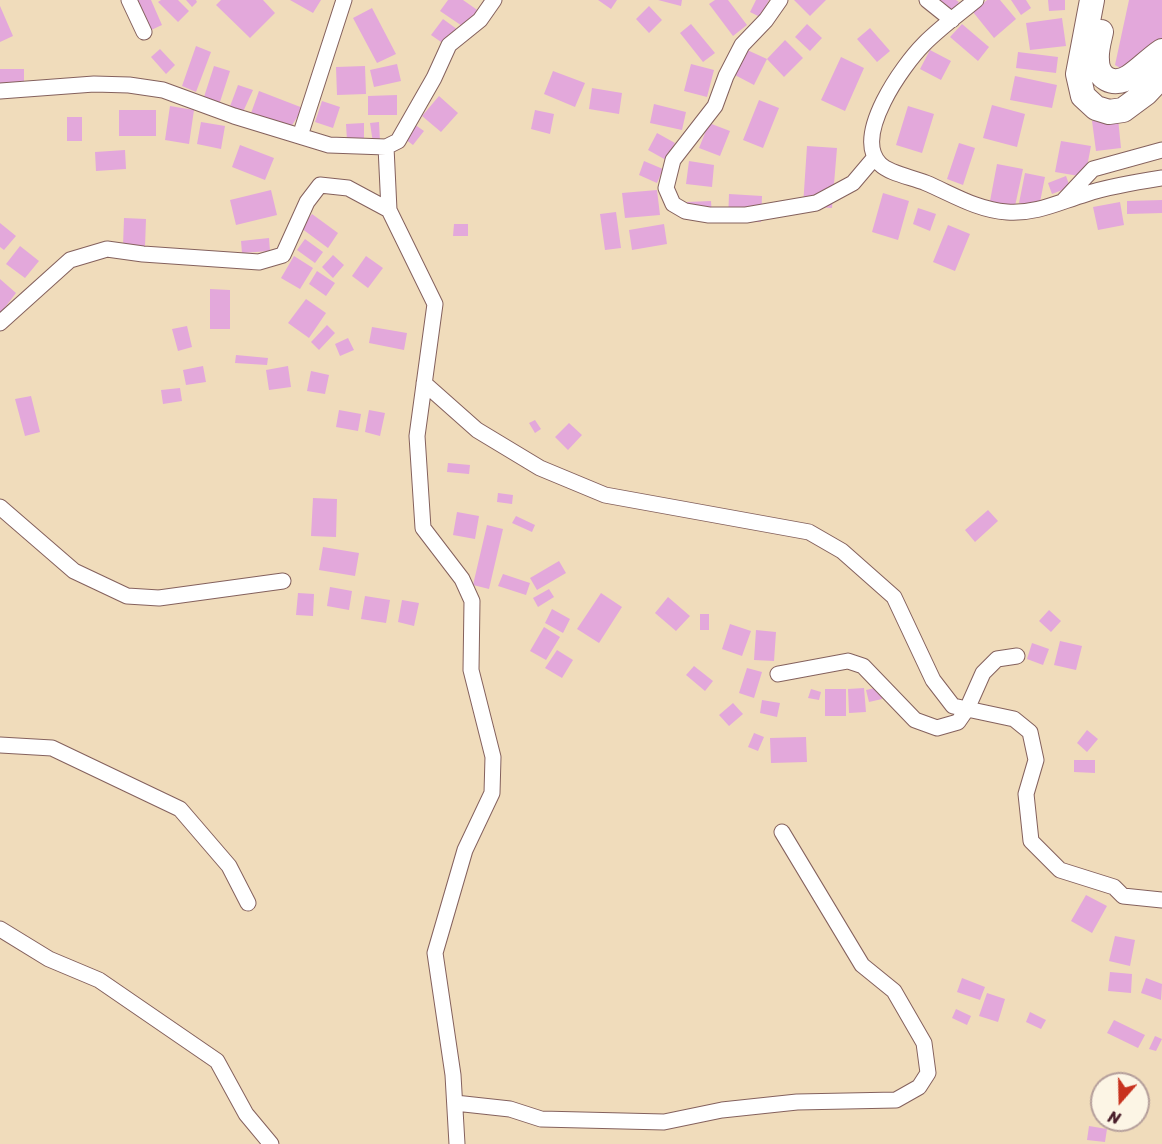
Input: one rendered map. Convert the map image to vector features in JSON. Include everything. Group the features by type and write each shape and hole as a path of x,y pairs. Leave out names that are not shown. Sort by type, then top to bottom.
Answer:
{"main road":[{"path":"1092,0 1078,74 1083,96 1096,108 1109,112 1123,110 1146,93 1162,76"},
{"path":"1106,0 1096,60 1099,71 1106,80 1115,82 1127,79 1162,51"}],"street":[{"path":"129,0 144,32"},
{"path":"300,136 344,0"},
{"path":"0,91 94,84 129,85 163,90 234,117 329,145 386,147 398,141 434,78 448,45 480,20 494,0"},
{"path":"780,0 766,20 742,45 726,76 715,106 673,160 666,188 673,204 685,211 746,215 816,203 853,183 874,157"},
{"path":"927,0 952,20"},
{"path":"976,0 923,44 887,95 875,120 872,143 874,157 881,166 926,183 954,197 1006,212 1031,212 1084,194 1162,178"},
{"path":"386,147 389,210 435,304 417,436 423,528 462,579 472,601 471,670 493,757 492,793 465,850 435,953 453,1075 457,1144"},
{"path":"1060,204 1093,170 1162,150"},
{"path":"0,323 70,260 107,249 143,254 259,262 283,255 307,202 320,185 348,188 389,210"},
{"path":"424,383 477,430 540,468 605,495 809,532 842,551 894,597 933,680 953,706 1014,719 1030,732 1036,760 1026,794 1031,841 1060,870 1114,886 1123,896 1162,900"},
{"path":"0,507 74,572 127,596 159,598 284,581"},
{"path":"778,674 848,661 863,666 915,720 937,728 958,722 967,709 983,673 997,659 1017,656"},
{"path":"0,745 52,748 180,809 229,866 248,903"},
{"path":"455,1103 510,1108 542,1119 664,1122 722,1110 797,1102 896,1100 919,1087 928,1073 924,1043 894,991 862,965 782,832"},
{"path":"0,929 49,959 99,980 217,1061 246,1114 271,1144"}],"building":[{"path":"134,0 151,0 162,25 149,31"},
{"path":"178,0 189,11 178,22 158,2"},
{"path":"186,0 196,0 197,2 192,7"},
{"path":"221,0 263,0 275,13 250,38 216,5"},
{"path":"290,0 321,0 313,13"},
{"path":"448,0 463,0 483,14 471,32 440,11"},
{"path":"598,0 617,0 611,9"},
{"path":"658,0 682,0 681,6"},
{"path":"715,0 728,0 747,25 733,36 709,4"},
{"path":"756,0 769,0 760,17 750,12"},
{"path":"794,0 826,0 810,16"},
{"path":"922,0 956,0 959,2 945,19"},
{"path":"987,0 1000,0 1016,19 994,38 973,12"},
{"path":"1011,0 1026,0 1031,8 1021,15"},
{"path":"1048,0 1065,0 1065,10 1049,11"},
{"path":"1129,0 1162,0 1162,46 1127,72 1115,65"},
{"path":"0,6 13,36 0,42"},
{"path":"649,6 662,20 649,33 636,19"},
{"path":"372,8 396,54 377,63 353,18"},
{"path":"1062,18 1066,46 1030,50 1026,23"},
{"path":"443,19 465,35 454,51 431,35"},
{"path":"691,24 715,53 703,62 680,33"},
{"path":"807,24 822,38 810,51 795,37"},
{"path":"962,24 989,47 978,61 950,37"},
{"path":"870,28 890,51 877,62 857,39"},
{"path":"785,40 803,58 784,77 767,59"},
{"path":"196,46 211,52 196,92 182,86"},
{"path":"160,49 175,65 166,74 151,57"},
{"path":"745,49 767,59 754,85 733,74"},
{"path":"930,50 951,61 941,80 920,69"},
{"path":"1018,52 1058,57 1056,73 1016,68"},
{"path":"841,57 864,68 845,111 821,100"},
{"path":"397,64 401,81 374,87 370,70"},
{"path":"691,64 714,70 707,97 684,91"},
{"path":"214,66 230,71 219,105 203,100"},
{"path":"365,66 366,94 337,95 336,67"},
{"path":"0,69 24,69 24,86 0,87"},
{"path":"553,71 585,83 575,107 544,94"},
{"path":"1015,76 1057,85 1052,108 1010,100"},
{"path":"238,85 253,90 242,114 229,109"},
{"path":"592,88 622,93 619,114 589,109"},
{"path":"259,91 303,108 289,130 250,116"},
{"path":"397,95 397,115 368,115 368,96"},
{"path":"439,96 458,113 441,132 422,116"},
{"path":"759,100 779,108 763,148 743,140"},
{"path":"322,101 340,107 333,128 315,122"},
{"path":"654,104 686,112 682,130 650,123"},
{"path":"992,105 1025,114 1017,147 983,138"},
{"path":"170,106 194,110 189,144 165,140"},
{"path":"908,106 934,114 922,153 896,145"},
{"path":"119,110 156,110 156,136 119,136"},
{"path":"535,110 554,114 550,134 531,129"},
{"path":"67,117 82,117 82,141 67,141"},
{"path":"1118,118 1121,148 1096,151 1092,121"},
{"path":"201,122 225,126 221,149 197,144"},
{"path":"379,122 380,142 373,143 370,123"},
{"path":"411,122 424,131 413,145 401,136"},
{"path":"364,123 364,139 347,140 346,124"},
{"path":"709,123 730,131 720,156 699,148"},
{"path":"657,133 675,143 666,160 648,150"},
{"path":"1061,141 1091,146 1085,177 1055,172"},
{"path":"959,143 975,148 963,185 947,179"},
{"path":"240,145 274,158 265,180 232,167"},
{"path":"807,146 837,148 832,208 803,206"},
{"path":"125,150 126,169 96,171 95,152"},
{"path":"644,161 663,169 657,183 639,175"},
{"path":"689,161 714,165 712,187 686,184"},
{"path":"997,164 1023,169 1015,206 990,201"},
{"path":"1025,173 1045,177 1039,207 1019,203"},
{"path":"1066,176 1070,187 1052,194 1048,183"},
{"path":"271,190 277,215 236,225 230,200"},
{"path":"657,190 660,215 625,218 622,193"},
{"path":"883,193 909,201 898,240 872,232"},
{"path":"729,194 762,196 761,222 728,221"},
{"path":"1162,200 1162,213 1127,214 1127,201"},
{"path":"711,201 712,217 688,219 687,202"},
{"path":"1120,202 1124,225 1098,230 1093,207"},
{"path":"918,208 936,214 930,231 913,224"},
{"path":"616,212 621,248 605,250 600,214"},
{"path":"312,214 338,233 328,248 301,228"},
{"path":"124,218 146,219 145,247 123,246"},
{"path":"0,223 16,236 4,250 0,247"},
{"path":"454,224 468,224 468,236 453,236"},
{"path":"664,224 667,244 632,250 629,230"},
{"path":"948,225 970,234 955,271 933,262"},
{"path":"269,238 270,251 242,253 241,241"},
{"path":"305,239 323,252 315,263 297,250"},
{"path":"20,246 39,261 25,278 6,264"},
{"path":"333,255 344,265 333,278 322,267"},
{"path":"294,256 313,268 300,289 281,278"},
{"path":"366,256 383,268 368,288 352,276"},
{"path":"317,271 335,283 326,296 309,284"},
{"path":"0,279 16,293 0,314"},
{"path":"210,289 230,290 230,329 210,329"},
{"path":"306,299 326,313 309,338 288,323"},
{"path":"327,325 335,333 319,350 311,342"},
{"path":"187,326 192,347 178,351 172,329"},
{"path":"372,327 407,333 404,350 369,343"},
{"path":"348,338 354,350 340,356 335,344"},
{"path":"236,355 268,358 267,365 235,363"},
{"path":"203,366 206,382 186,385 183,370"},
{"path":"288,366 291,387 269,390 266,370"},
{"path":"311,371 329,375 325,394 307,391"},
{"path":"180,388 182,401 163,404 161,390"},
{"path":"31,396 40,432 25,436 15,399"},
{"path":"339,410 361,414 358,431 336,427"},
{"path":"369,410 385,413 380,436 365,432"},
{"path":"535,420 541,429 535,433 529,423"},
{"path":"569,423 582,435 568,450 555,437"},
{"path":"448,463 470,465 469,474 447,472"},
{"path":"498,493 513,495 512,504 497,502"},
{"path":"313,498 337,499 336,537 311,536"},
{"path":"988,510 998,521 975,542 965,530"},
{"path":"457,512 479,516 475,539 453,535"},
{"path":"516,516 535,525 532,532 512,523"},
{"path":"487,525 503,529 489,589 473,585"},
{"path":"323,547 359,553 355,576 319,570"},
{"path":"559,561 566,573 537,590 530,578"},
{"path":"503,574 530,583 526,595 498,586"},
{"path":"330,587 352,591 349,610 327,606"},
{"path":"549,589 554,597 538,607 533,598"},
{"path":"298,593 314,594 313,616 296,615"},
{"path":"601,593 622,607 599,643 577,629"},
{"path":"365,596 390,600 386,623 361,619"},
{"path":"668,597 690,616 676,631 655,613"},
{"path":"402,600 419,603 414,626 398,622"},
{"path":"552,609 570,619 563,633 545,623"},
{"path":"1049,610 1061,621 1051,632 1039,621"},
{"path":"700,614 709,614 709,630 700,630"},
{"path":"730,624 751,631 742,656 722,649"},
{"path":"544,627 560,637 546,660 530,651"},
{"path":"756,630 776,632 774,661 754,660"},
{"path":"1060,641 1082,646 1076,670 1054,665"},
{"path":"1032,643 1049,649 1043,665 1027,659"},
{"path":"557,650 573,660 562,678 545,668"},
{"path":"694,666 713,681 705,691 686,675"},
{"path":"747,668 762,672 754,698 739,693"},
{"path":"879,687 882,699 869,702 866,690"},
{"path":"864,688 866,712 849,713 848,689"},
{"path":"811,689 821,692 819,700 808,698"},
{"path":"825,689 846,689 846,716 825,716"},
{"path":"762,700 780,703 777,717 760,713"},
{"path":"733,703 743,714 729,726 719,715"},
{"path":"1087,730 1098,739 1087,752 1077,743"},
{"path":"754,733 764,737 758,751 748,747"},
{"path":"806,737 807,762 771,763 770,738"},
{"path":"1074,760 1095,760 1095,773 1074,772"},
{"path":"1086,895 1107,906 1092,933 1071,921"},
{"path":"1115,936 1135,940 1130,966 1109,961"},
{"path":"1110,972 1132,974 1131,993 1108,991"},
{"path":"962,978 985,987 980,1000 957,992"},
{"path":"1146,978 1162,984 1161,1000 1141,993"},
{"path":"987,993 1005,999 998,1022 979,1016"},
{"path":"956,1009 971,1016 967,1025 952,1018"},
{"path":"1030,1012 1046,1020 1041,1029 1026,1022"},
{"path":"1114,1020 1145,1035 1138,1048 1107,1033"},
{"path":"1155,1036 1162,1039 1156,1051 1149,1049"},
{"path":"1089,1126 1090,1132 1107,1132 1105,1142 1087,1140"}]}
